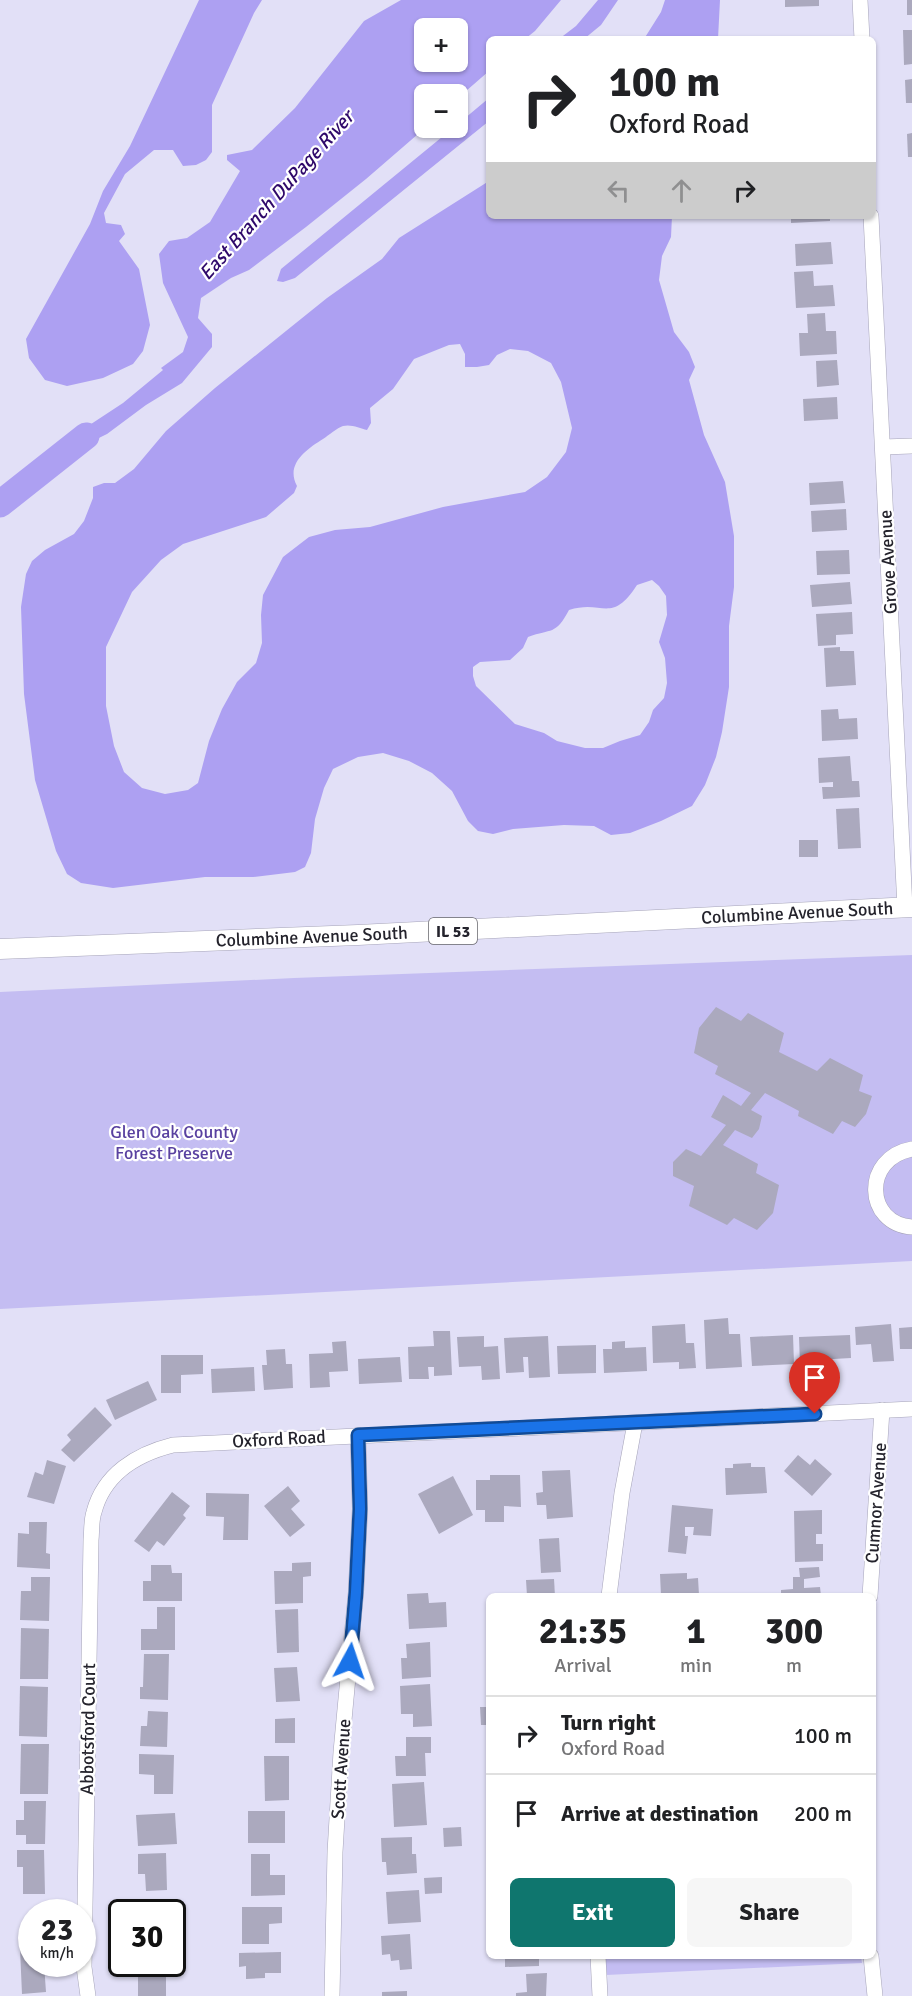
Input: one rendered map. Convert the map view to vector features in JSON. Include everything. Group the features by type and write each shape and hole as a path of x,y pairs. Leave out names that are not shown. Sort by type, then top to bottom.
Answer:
{"main road":[{"name":"Columbine Avenue South","path":"0,949 358,935 909,907"}],"street":[{"path":"860,0 862,36"},
{"name":"Grove Avenue","path":"871,219 909,907"},
{"path":"883,447 912,446"},
{"path":"912,1149 901,1151 890,1157 881,1167 876,1179 875,1192 878,1204 886,1215 896,1223 912,1227"},
{"name":"Oxford Road","path":"119,1470 153,1450 173,1445 912,1409"},
{"name":"Cumnor Avenue","path":"870,1593 882,1410"},
{"path":"609,1593 622,1494 635,1423"},
{"name":"Scott Avenue","path":"332,1996 335,1852 341,1752 356,1592 360,1509 358,1435"},
{"name":"Abbotsford Court","path":"88,1996 84,1967 91,1540 93,1513 100,1494 119,1470"},
{"path":"598,1959 600,1996"},
{"path":"872,1959 875,1996"}],"green space":[{"name":"Glen Oak County Forest Preserve","path":"912,955 912,1261 0,1309 0,992 294,978"},
{"path":"606,1959 861,1959 862,1963 606,1975"}],"water":[{"path":"199,0 262,0 212,105 212,152 206,160 196,165 183,166 173,150 154,150 125,174 104,213 106,223 121,225 125,234 119,241 139,269 150,325 143,351 133,364 103,378 67,386 45,380 29,358 26,339 90,224 103,191 130,146"},
{"path":"401,0 561,0 529,36 486,36 486,74 468,89 468,84 414,84 414,138 366,179 249,270 231,278 201,298 198,318 212,334 212,347 182,383 146,405 107,434 56,459 85,428 123,403 163,370 161,368 183,352 188,337 163,283 159,254 169,241 187,238 210,222 240,171 227,160 227,155 252,150 295,108 364,21"},
{"path":"598,0 618,0 601,25 588,36 563,36 576,26"},
{"path":"665,0 720,0 718,36 646,36 661,12"},
{"path":"486,101 486,123 468,138 468,116"},
{"path":"441,138 468,138 295,278 283,282 277,281 281,269"},
{"path":"486,183 486,219 672,219 671,237 662,256 659,280 674,332 689,352 695,367 689,380 704,435 725,482 734,536 734,587 729,626 729,687 716,757 705,785 692,806 630,833 611,835 594,826 564,825 513,829 493,834 478,831 468,821 452,791 432,773 409,761 383,753 358,757 333,769 324,788 315,819 311,853 305,867 295,872 253,877 205,877 113,888 81,883 67,874 56,851 35,780 24,694 21,607 26,574 32,561 45,550 74,534 84,521 93,498 93,487 104,483 115,483 134,469 166,431 215,388 327,298 382,259 399,238","holes":["460,344 465,354 465,367 489,365 497,355 510,349 528,351 551,363 561,382 572,428 566,452 547,477 525,492 443,507 370,527 335,530 309,537 283,557 263,595 262,643 256,663 237,682 222,709 209,741 198,783 188,790 165,794 142,788 124,772 114,746 106,706 106,647 132,592 161,560 183,544 266,517 294,493 297,486 294,471 305,452 343,426 367,430 371,423 370,408 393,389 414,359 449,345","652,580 666,596 667,615 659,642 665,658 667,683 664,698 653,710 649,722 640,735 603,748 585,748 557,741 544,733 515,724 476,686 473,667 480,662 510,660 523,648 528,637 556,628 569,610 581,607 613,608 628,597 637,585"]}],"building":[{"path":"785,0 819,0 819,6 785,7"},
{"path":"907,0 912,0 912,15 907,15"},
{"path":"903,30 912,30 912,64 904,65"},
{"path":"912,79 912,103 906,103 905,80"},
{"path":"912,133 912,157 908,157 907,134"},
{"path":"791,219 830,219 830,221 791,223"},
{"path":"831,242 833,264 796,266 795,244"},
{"path":"813,271 814,286 833,285 835,306 796,308 794,272"},
{"path":"825,313 826,331 836,331 837,354 800,356 799,333 808,333 807,314"},
{"path":"837,360 839,385 817,387 816,361"},
{"path":"837,397 838,419 804,421 803,399"},
{"path":"843,481 845,503 810,505 809,483"},
{"path":"846,509 847,530 812,532 811,511"},
{"path":"849,550 850,574 817,575 816,551"},
{"path":"850,582 852,604 812,607 810,585"},
{"path":"852,612 853,634 836,635 836,645 818,646 816,614"},
{"path":"840,647 840,651 854,651 856,685 826,687 824,648"},
{"path":"838,709 839,719 857,718 858,739 822,741 821,710"},
{"path":"850,756 852,781 859,781 860,797 823,799 822,787 833,787 833,782 819,783 818,758"},
{"path":"859,808 861,848 838,849 836,809"},
{"path":"799,840 818,840 818,857 799,857"},
{"path":"716,1007 741,1021 748,1013 784,1033 779,1052 817,1071 830,1058 863,1075 859,1091 872,1096 866,1114 855,1127 842,1121 833,1134 798,1116 799,1111 765,1093 751,1110 762,1116 759,1129 752,1138 735,1130 723,1145 758,1164 756,1173 779,1185 773,1213 757,1230 734,1218 727,1225 689,1206 694,1186 673,1176 673,1162 686,1149 701,1156 726,1125 711,1117 723,1095 741,1106 751,1093 715,1074 718,1066 694,1053 699,1028"},
{"path":"728,1318 729,1334 740,1334 742,1367 706,1369 704,1320"},
{"path":"685,1324 686,1343 694,1343 696,1368 679,1369 679,1362 653,1363 652,1326"},
{"path":"891,1324 894,1361 873,1362 871,1344 856,1345 855,1327"},
{"path":"912,1327 912,1349 900,1349 899,1328"},
{"path":"433,1331 450,1331 452,1375 434,1376 434,1367 428,1367 429,1379 409,1379 408,1347 434,1346"},
{"path":"793,1335 794,1364 752,1366 750,1337"},
{"path":"850,1335 851,1358 816,1360 816,1364 800,1365 799,1337"},
{"path":"484,1336 484,1347 498,1346 500,1379 482,1380 481,1366 459,1367 457,1337"},
{"path":"548,1336 550,1377 529,1378 528,1357 523,1357 524,1372 506,1373 504,1338"},
{"path":"346,1341 348,1371 329,1372 330,1387 310,1388 309,1354 333,1353 332,1342"},
{"path":"625,1341 625,1348 646,1347 647,1371 604,1373 603,1349 612,1349 612,1342"},
{"path":"596,1345 596,1373 558,1374 557,1346"},
{"path":"285,1349 286,1364 292,1364 293,1388 264,1390 262,1365 267,1365 266,1350"},
{"path":"161,1355 203,1355 203,1374 181,1375 181,1393 161,1393"},
{"path":"400,1357 402,1382 359,1384 358,1359"},
{"path":"254,1367 255,1391 212,1393 211,1369"},
{"path":"148,1381 157,1400 115,1420 106,1400"},
{"path":"95,1407 112,1425 74,1462 61,1450 71,1440 67,1435"},
{"path":"798,1455 810,1465 815,1459 832,1474 812,1496 784,1471"},
{"path":"47,1460 66,1466 54,1504 27,1497 35,1472 43,1475"},
{"path":"751,1463 751,1467 765,1467 767,1493 726,1495 725,1468 733,1468 733,1464"},
{"path":"570,1470 573,1517 547,1519 546,1505 537,1505 536,1493 543,1492 542,1471"},
{"path":"490,1475 520,1475 521,1507 504,1506 504,1522 485,1522 485,1510 476,1510 476,1480 490,1480"},
{"path":"453,1476 473,1515 439,1534 418,1494"},
{"path":"288,1486 300,1501 291,1509 305,1525 290,1537 264,1506"},
{"path":"172,1492 190,1506 183,1515 186,1518 164,1546 157,1541 149,1552 134,1541"},
{"path":"206,1493 249,1494 248,1540 223,1540 224,1517 206,1516"},
{"path":"672,1505 713,1509 711,1536 693,1535 694,1527 685,1527 685,1536 688,1536 686,1554 668,1552"},
{"path":"822,1510 822,1534 816,1534 816,1544 823,1544 823,1561 795,1562 794,1511"},
{"path":"29,1522 47,1522 46,1553 50,1554 50,1569 17,1567 18,1533 29,1534"},
{"path":"559,1538 561,1572 541,1573 539,1539"},
{"path":"311,1562 311,1576 303,1577 303,1603 275,1604 274,1571 292,1571 292,1563"},
{"path":"151,1565 171,1565 172,1573 182,1573 182,1601 143,1601 143,1581 151,1581"},
{"path":"819,1567 820,1577 804,1579 804,1588 820,1587 821,1593 781,1593 781,1590 793,1589 793,1577 800,1577 799,1568"},
{"path":"687,1573 687,1579 698,1578 699,1593 661,1593 660,1574"},
{"path":"31,1577 50,1577 49,1621 20,1620 21,1591 31,1591"},
{"path":"554,1579 555,1593 527,1593 526,1580"},
{"path":"428,1593 429,1603 446,1602 447,1627 409,1629 407,1594"},
{"path":"157,1607 175,1607 175,1650 141,1650 141,1629 157,1629"},
{"path":"298,1609 299,1652 277,1653 275,1610"},
{"path":"21,1628 49,1629 48,1679 20,1679"},
{"path":"430,1642 431,1677 402,1679 401,1658 407,1658 406,1644"},
{"path":"144,1654 169,1654 168,1700 140,1699 140,1687 143,1687"},
{"path":"297,1667 300,1701 276,1702 274,1668"},
{"path":"430,1684 432,1726 413,1727 413,1714 401,1714 400,1686"},
{"path":"20,1686 48,1687 47,1737 19,1736"},
{"path":"480,1707 486,1707 486,1725 481,1725"},
{"path":"148,1711 168,1712 167,1747 140,1746 141,1726 147,1726"},
{"path":"295,1718 295,1743 275,1743 275,1719"},
{"path":"406,1737 431,1737 431,1753 425,1753 426,1776 396,1776 395,1756 406,1756"},
{"path":"21,1744 49,1744 48,1794 20,1794"},
{"path":"139,1754 174,1755 173,1794 154,1794 154,1775 139,1774"},
{"path":"264,1756 289,1756 289,1800 265,1801"},
{"path":"424,1782 427,1825 394,1827 392,1784"},
{"path":"24,1801 46,1801 45,1844 26,1844 26,1835 16,1835 16,1820 24,1820"},
{"path":"248,1811 285,1811 285,1843 248,1843"},
{"path":"175,1813 177,1844 138,1846 136,1815"},
{"path":"461,1827 462,1846 444,1847 443,1828"},
{"path":"412,1837 412,1854 416,1854 417,1873 387,1875 386,1862 382,1862 381,1838"},
{"path":"17,1850 44,1850 45,1894 23,1894 23,1867 17,1867"},
{"path":"166,1853 167,1890 146,1891 145,1874 138,1874 138,1854"},
{"path":"251,1854 270,1854 270,1875 285,1875 285,1895 251,1896"},
{"path":"442,1877 442,1893 425,1894 424,1878"},
{"path":"419,1890 421,1922 388,1924 386,1892"},
{"path":"242,1907 282,1907 282,1923 269,1924 269,1944 242,1944"},
{"path":"410,1934 412,1969 400,1970 399,1960 391,1961 390,1954 382,1955 381,1936"},
{"path":"281,1952 281,1973 265,1973 265,1978 246,1979 246,1966 239,1967 239,1953"},
{"path":"505,1959 539,1959 539,1966 505,1967"},
{"path":"547,1973 546,1996 516,1996 516,1993 527,1992 526,1974"},
{"path":"21,1977 45,1977 46,1992 22,1994"},
{"path":"138,1977 166,1977 166,1996 138,1996"},
{"path":"407,1991 407,1996 382,1996 382,1992"}],"waterway":[{"name":"East Branch DuPage River","path":"0,504 86,436"}],"route":[{"path":"350,1661 360,1509 358,1435 815,1414"}]}
